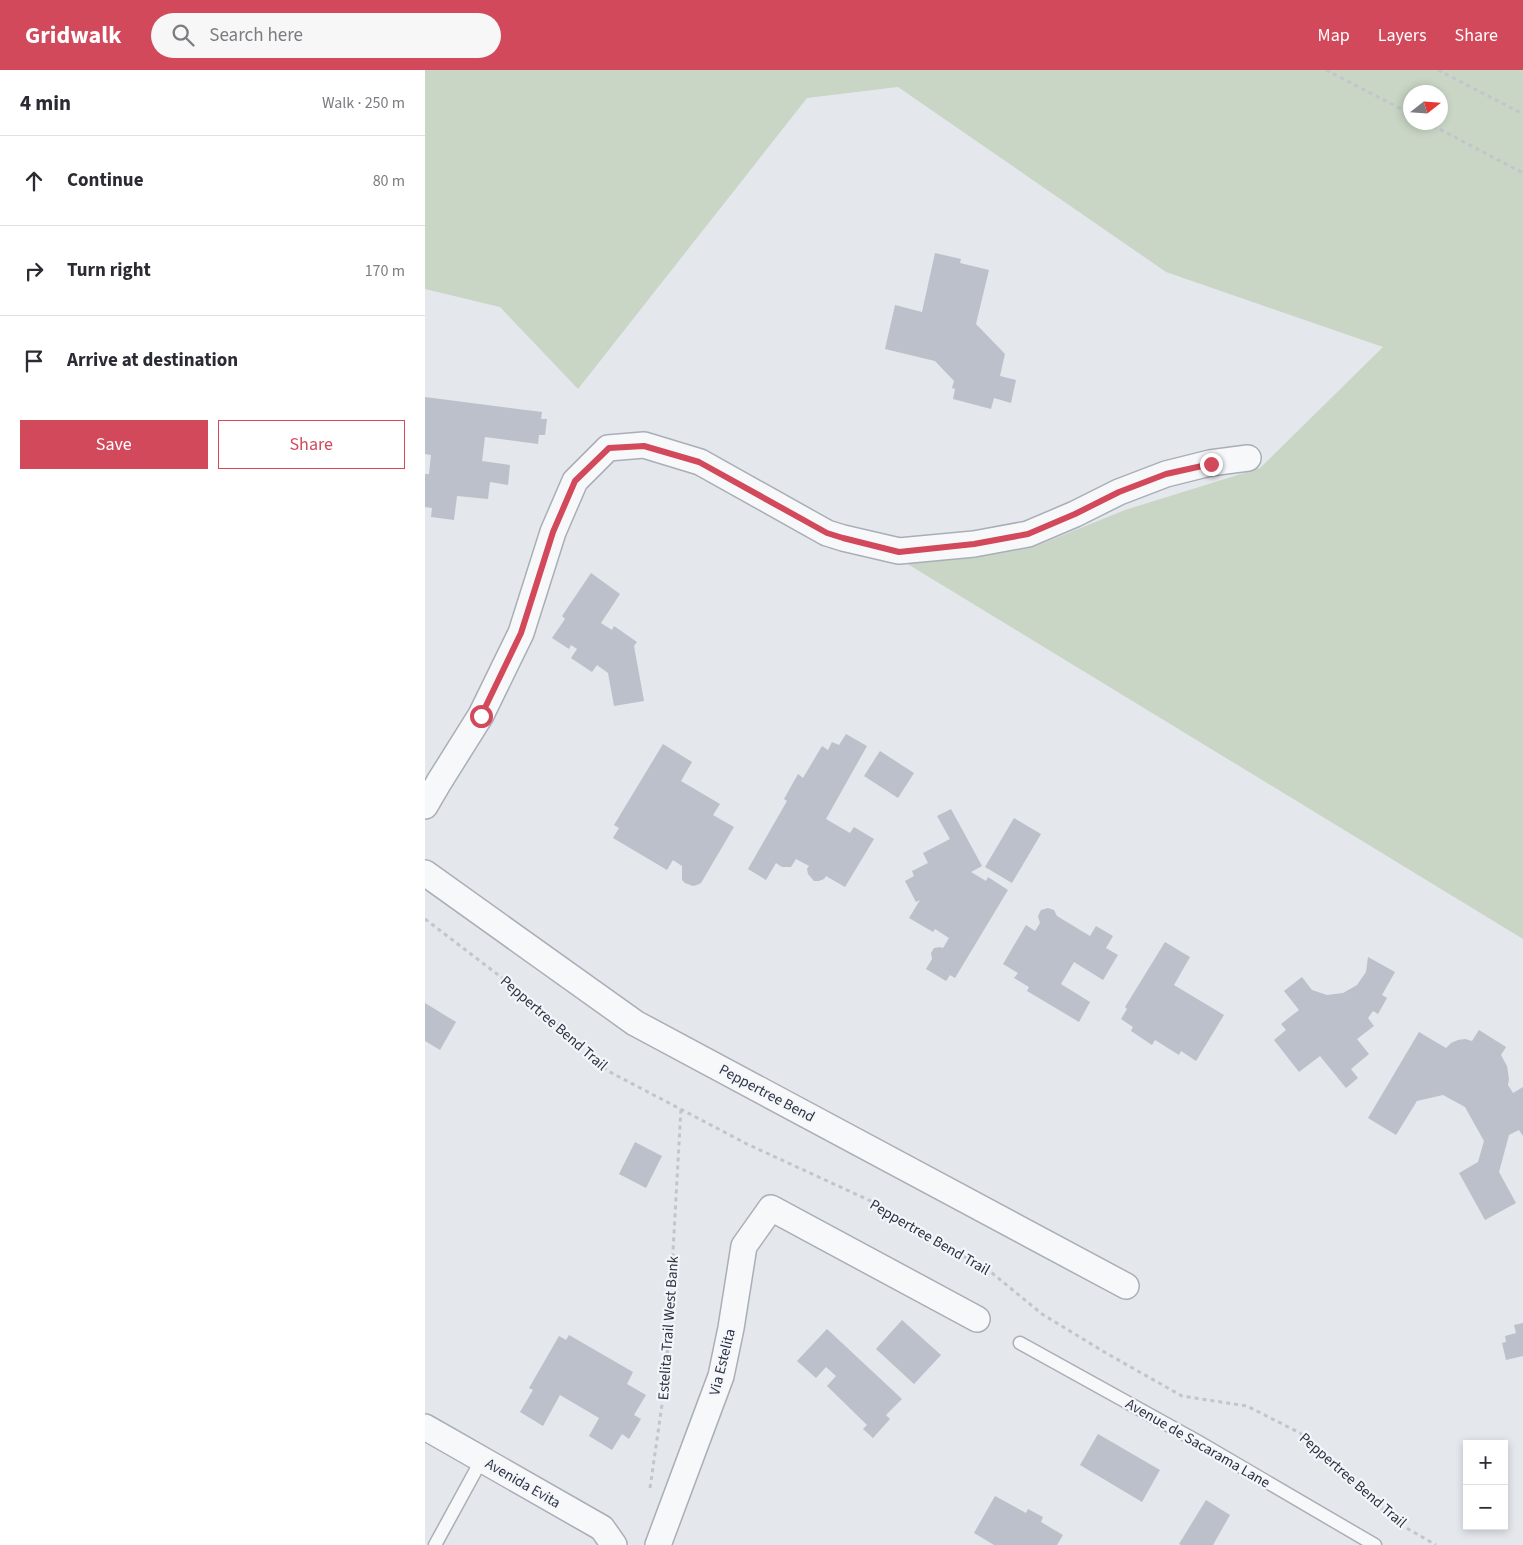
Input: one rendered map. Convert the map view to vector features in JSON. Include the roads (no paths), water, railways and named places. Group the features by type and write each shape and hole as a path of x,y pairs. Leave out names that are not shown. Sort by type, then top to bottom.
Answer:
{"street":[{"path":"425,806 481,716 521,633 553,532 575,481 609,448 644,446 699,462 827,533 899,552 974,544 1028,534 1075,514 1119,492 1166,474 1248,458"},
{"name":"Peppertree Bend","path":"425,873 635,1023 1126,1286"},
{"name":"Via Estelita","path":"658,1545 721,1376 744,1246 771,1208 977,1319"},
{"name":"Avenida Evita","path":"425,1427 602,1528 615,1545"}],"lane":[{"name":"Avenue de Sacarama Lane","path":"1020,1343 1197,1441 1375,1545"},
{"path":"435,1545 482,1459"}]}
